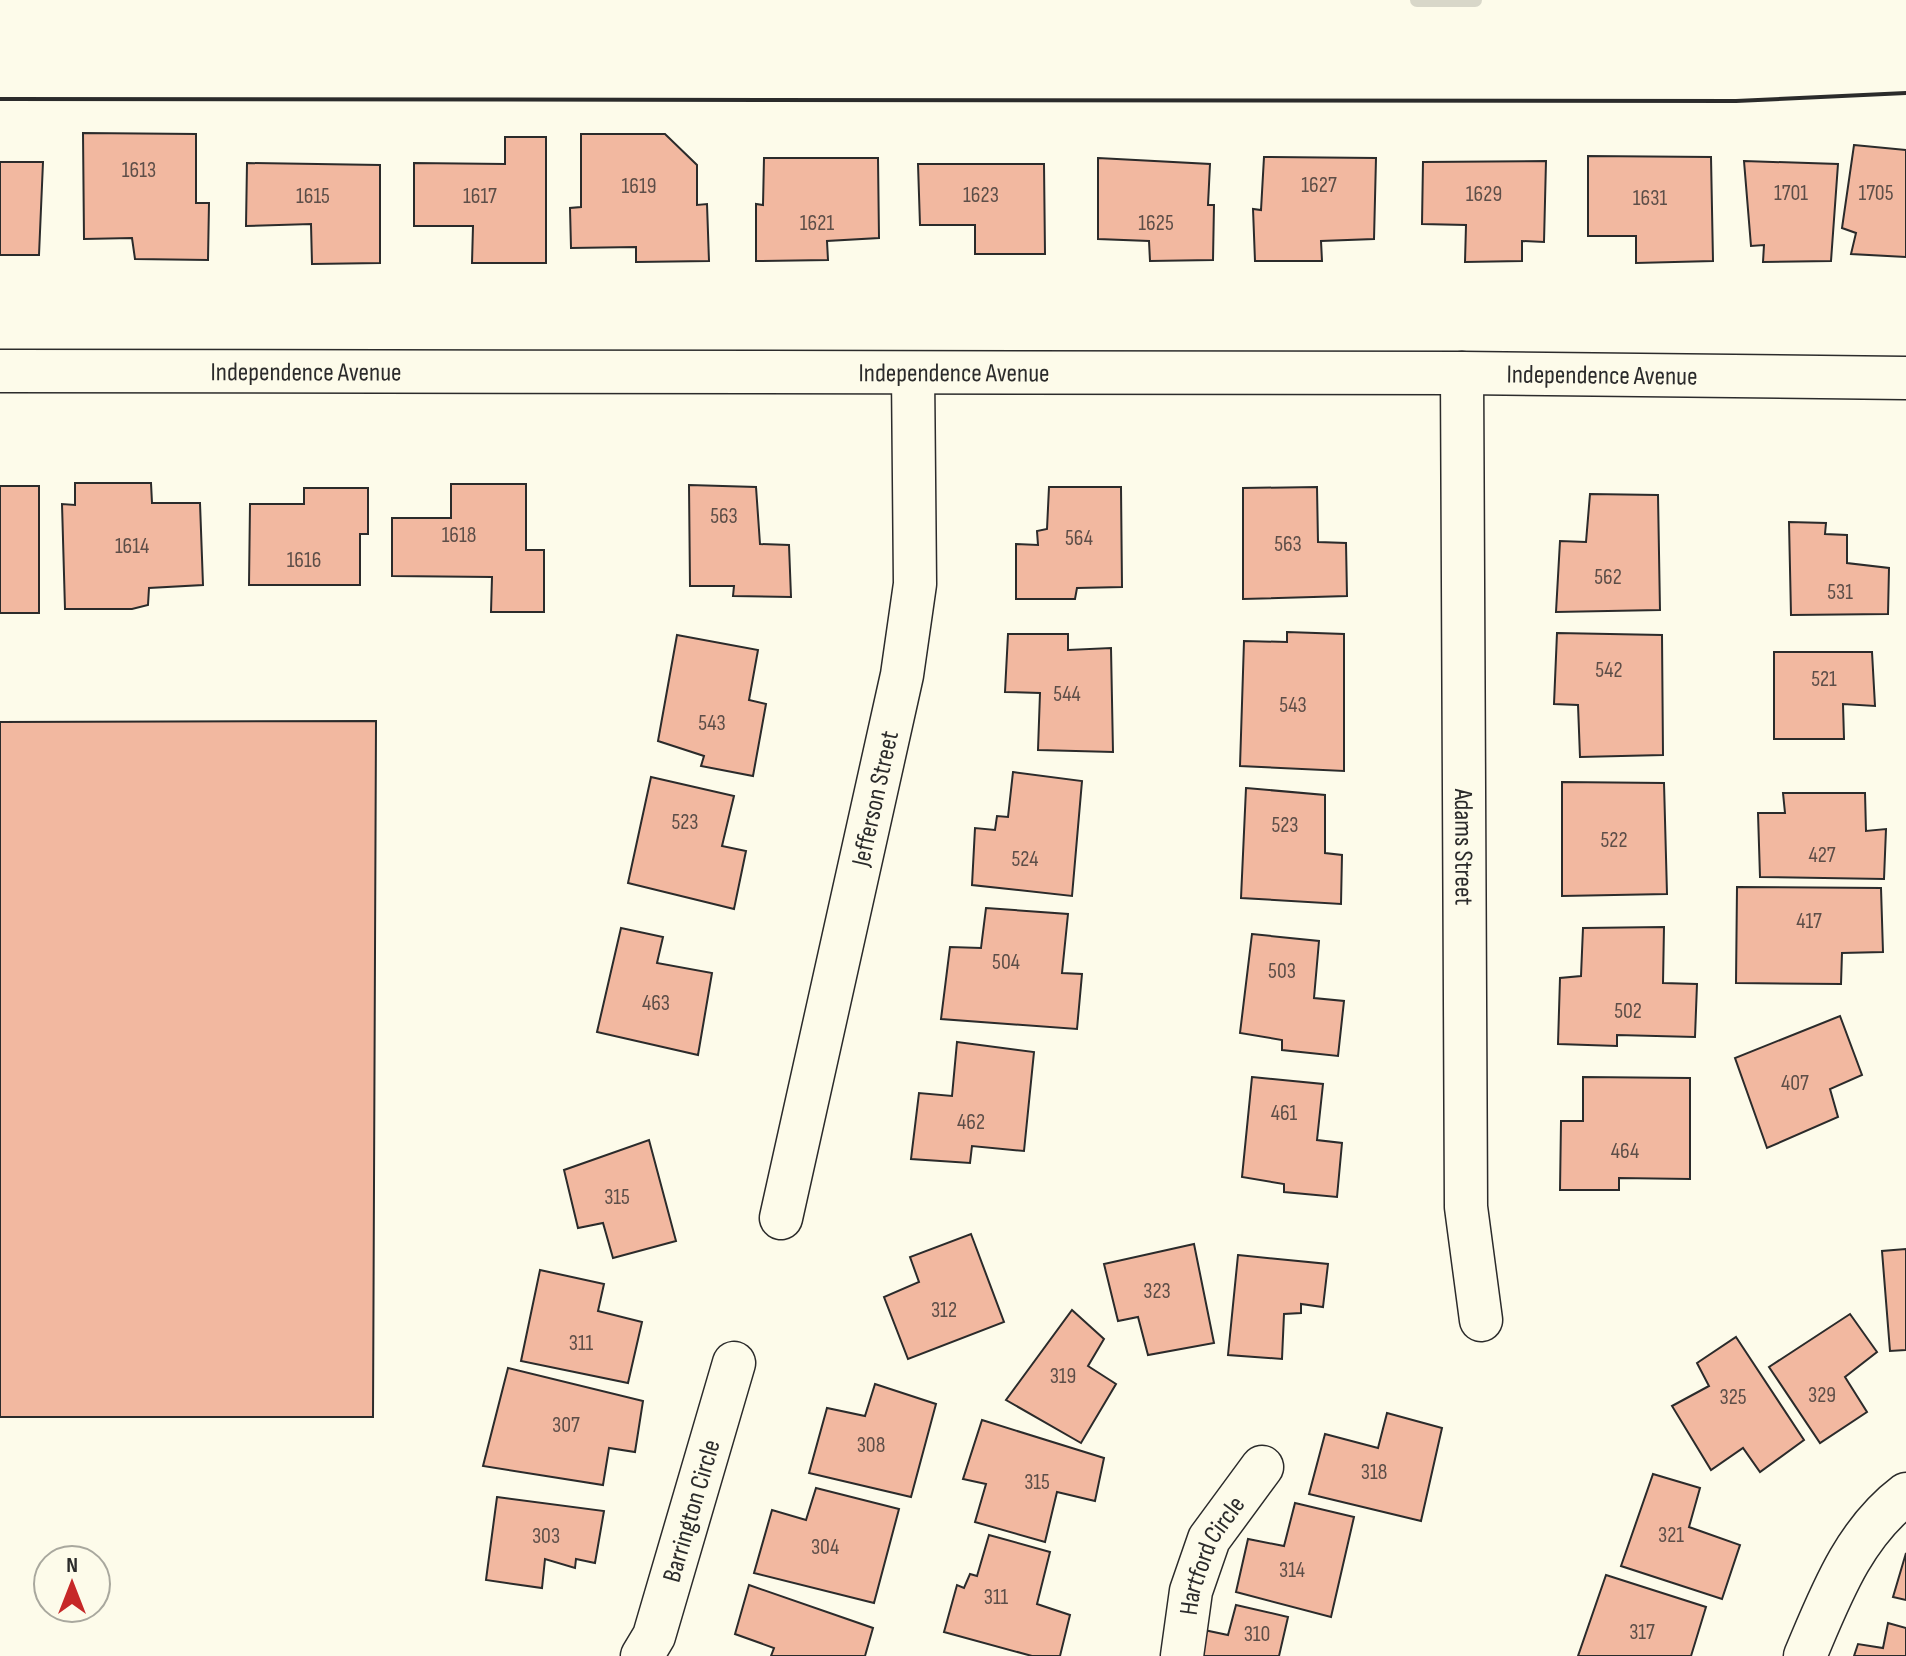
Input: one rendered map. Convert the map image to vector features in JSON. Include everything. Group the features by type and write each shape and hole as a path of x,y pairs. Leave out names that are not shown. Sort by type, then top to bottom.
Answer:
{"street":[{"name":"Independence Avenue","path":"0,371 1462,373 1906,378"},
{"name":"Jefferson Street","path":"781,1218 902,675 915,584 913,373"},
{"name":"Adams Street","path":"1462,373 1466,1207 1481,1320"},
{"name":"Barrington Circle","path":"642,1656 654,1636 734,1363"},
{"name":"Hartford Circle","path":"1182,1656 1191,1591 1209,1539 1262,1467"},
{"path":"1805,1656 1842,1570 1888,1508 1906,1494"}],"building":[{"path":"83,133 196,134 196,203 209,203 208,260 135,259 132,238 84,239"},
{"path":"581,134 665,134 697,165 697,205 707,204 709,261 636,262 636,247 571,248 570,208 581,207"},
{"path":"505,137 546,137 546,263 472,263 473,226 414,226 414,163 505,164"},
{"path":"1854,145 1906,150 1906,257 1851,254 1856,233 1842,228"},
{"path":"1588,156 1711,157 1713,261 1636,263 1636,236 1588,236"},
{"path":"1264,157 1376,158 1374,239 1321,241 1322,261 1255,261 1253,209 1261,210"},
{"path":"764,158 878,158 879,238 827,241 828,260 756,261 756,204 763,205"},
{"path":"1098,158 1210,164 1208,205 1214,205 1213,260 1150,261 1149,241 1098,239"},
{"path":"1546,161 1544,242 1522,241 1522,261 1465,262 1466,225 1422,224 1423,162"},
{"path":"1744,161 1838,164 1831,261 1763,262 1764,245 1751,246"},
{"path":"0,162 43,162 39,255 0,255"},
{"path":"247,163 380,165 380,263 312,264 311,224 246,226"},
{"path":"918,164 1044,164 1045,254 975,254 975,225 920,225"},
{"path":"75,483 151,483 152,503 200,503 203,585 149,588 148,605 132,609 65,609 62,504 75,505"},
{"path":"451,484 526,484 526,550 544,550 544,612 491,612 492,577 392,576 392,518 451,518"},
{"path":"689,485 756,487 760,544 789,545 791,597 733,596 734,586 690,586"},
{"path":"0,486 39,486 39,613 0,613"},
{"path":"1049,487 1121,487 1122,587 1077,588 1075,599 1016,599 1016,544 1038,545 1037,531 1047,529"},
{"path":"1317,487 1318,542 1346,543 1347,596 1243,599 1243,488"},
{"path":"304,488 368,488 368,534 360,534 360,585 249,585 250,504 304,504"},
{"path":"1590,494 1658,495 1660,610 1556,612 1560,541 1586,542"},
{"path":"1789,522 1826,523 1825,534 1847,535 1847,563 1889,568 1888,614 1791,615"},
{"path":"1287,632 1344,634 1344,771 1240,766 1244,641 1287,642"},
{"path":"1557,633 1662,635 1663,755 1580,757 1578,705 1554,704"},
{"path":"1008,634 1068,634 1068,650 1111,648 1113,752 1038,750 1040,693 1005,692"},
{"path":"677,635 758,650 749,700 766,704 753,776 701,766 704,756 658,741"},
{"path":"1774,652 1872,652 1875,706 1843,704 1844,739 1774,739"},
{"path":"376,721 373,1417 0,1417 0,722"},
{"path":"1013,772 1082,781 1072,896 972,885 975,828 995,830 997,816 1008,817"},
{"path":"651,777 734,796 722,846 746,851 734,909 628,883"},
{"path":"1562,782 1664,783 1667,894 1562,896"},
{"path":"1246,788 1325,795 1325,853 1342,855 1341,904 1241,898"},
{"path":"1783,793 1865,793 1866,831 1886,829 1884,879 1760,877 1758,813 1785,813"},
{"path":"1737,887 1881,888 1883,952 1842,953 1841,984 1736,983"},
{"path":"986,908 1068,914 1062,973 1082,974 1077,1029 941,1019 950,947 981,948"},
{"path":"1664,927 1663,983 1697,984 1695,1037 1617,1035 1617,1046 1558,1044 1560,978 1581,976 1583,928"},
{"path":"621,928 663,937 657,963 712,973 698,1055 597,1032"},
{"path":"1252,934 1319,941 1314,998 1344,1001 1338,1056 1282,1050 1282,1040 1240,1033"},
{"path":"1840,1016 1862,1075 1830,1089 1838,1117 1767,1148 1735,1058"},
{"path":"957,1042 1034,1052 1024,1151 972,1146 970,1163 911,1159 919,1093 952,1096"},
{"path":"1252,1077 1323,1084 1317,1140 1342,1143 1337,1197 1284,1192 1284,1184 1242,1177"},
{"path":"1583,1077 1690,1078 1690,1179 1619,1178 1619,1190 1560,1190 1561,1121 1583,1121"},
{"path":"649,1140 676,1241 613,1258 603,1223 578,1228 564,1170"},
{"path":"971,1234 1004,1322 908,1359 884,1297 919,1282 910,1257"},
{"path":"1194,1244 1214,1343 1148,1355 1138,1317 1118,1321 1104,1264"},
{"path":"1906,1249 1906,1350 1890,1351 1882,1251"},
{"path":"1238,1255 1328,1264 1323,1307 1301,1304 1301,1313 1284,1314 1282,1359 1228,1355"},
{"path":"540,1270 604,1284 598,1311 642,1322 628,1383 521,1361"},
{"path":"1072,1310 1104,1339 1088,1366 1116,1384 1081,1443 1006,1400"},
{"path":"1850,1314 1877,1352 1845,1377 1867,1412 1820,1443 1769,1367"},
{"path":"1736,1337 1804,1440 1760,1472 1743,1448 1711,1470 1672,1406 1709,1386 1697,1363"},
{"path":"508,1368 643,1401 635,1452 609,1448 603,1485 483,1466"},
{"path":"875,1384 936,1404 911,1497 809,1473 827,1408 865,1416"},
{"path":"1387,1413 1442,1428 1421,1521 1309,1494 1325,1434 1378,1448"},
{"path":"982,1420 1104,1458 1095,1501 1057,1492 1045,1542 975,1522 986,1484 963,1479"},
{"path":"1653,1474 1700,1488 1689,1527 1740,1545 1722,1599 1621,1566"},
{"path":"816,1488 899,1509 874,1603 754,1573 772,1510 806,1520"},
{"path":"497,1497 604,1511 595,1563 576,1559 575,1568 545,1559 542,1588 486,1580"},
{"path":"1295,1503 1354,1517 1331,1617 1236,1592 1248,1539 1284,1546"},
{"path":"989,1535 1050,1552 1037,1604 1070,1615 1060,1656 1032,1656 944,1632 957,1585 964,1588 970,1574 977,1576"},
{"path":"1906,1553 1906,1600 1893,1597"},
{"path":"1606,1575 1706,1607 1691,1656 1578,1656"},
{"path":"749,1585 873,1628 865,1656 771,1656 774,1648 735,1634"},
{"path":"1236,1605 1288,1617 1279,1656 1197,1656 1204,1630 1228,1635"},
{"path":"1888,1623 1906,1628 1906,1656 1854,1656 1858,1644 1883,1648"}],"waterway":[{"path":"1417,0 1475,0"}],"wall":[{"path":"0,99 1736,101 1906,93"}]}
